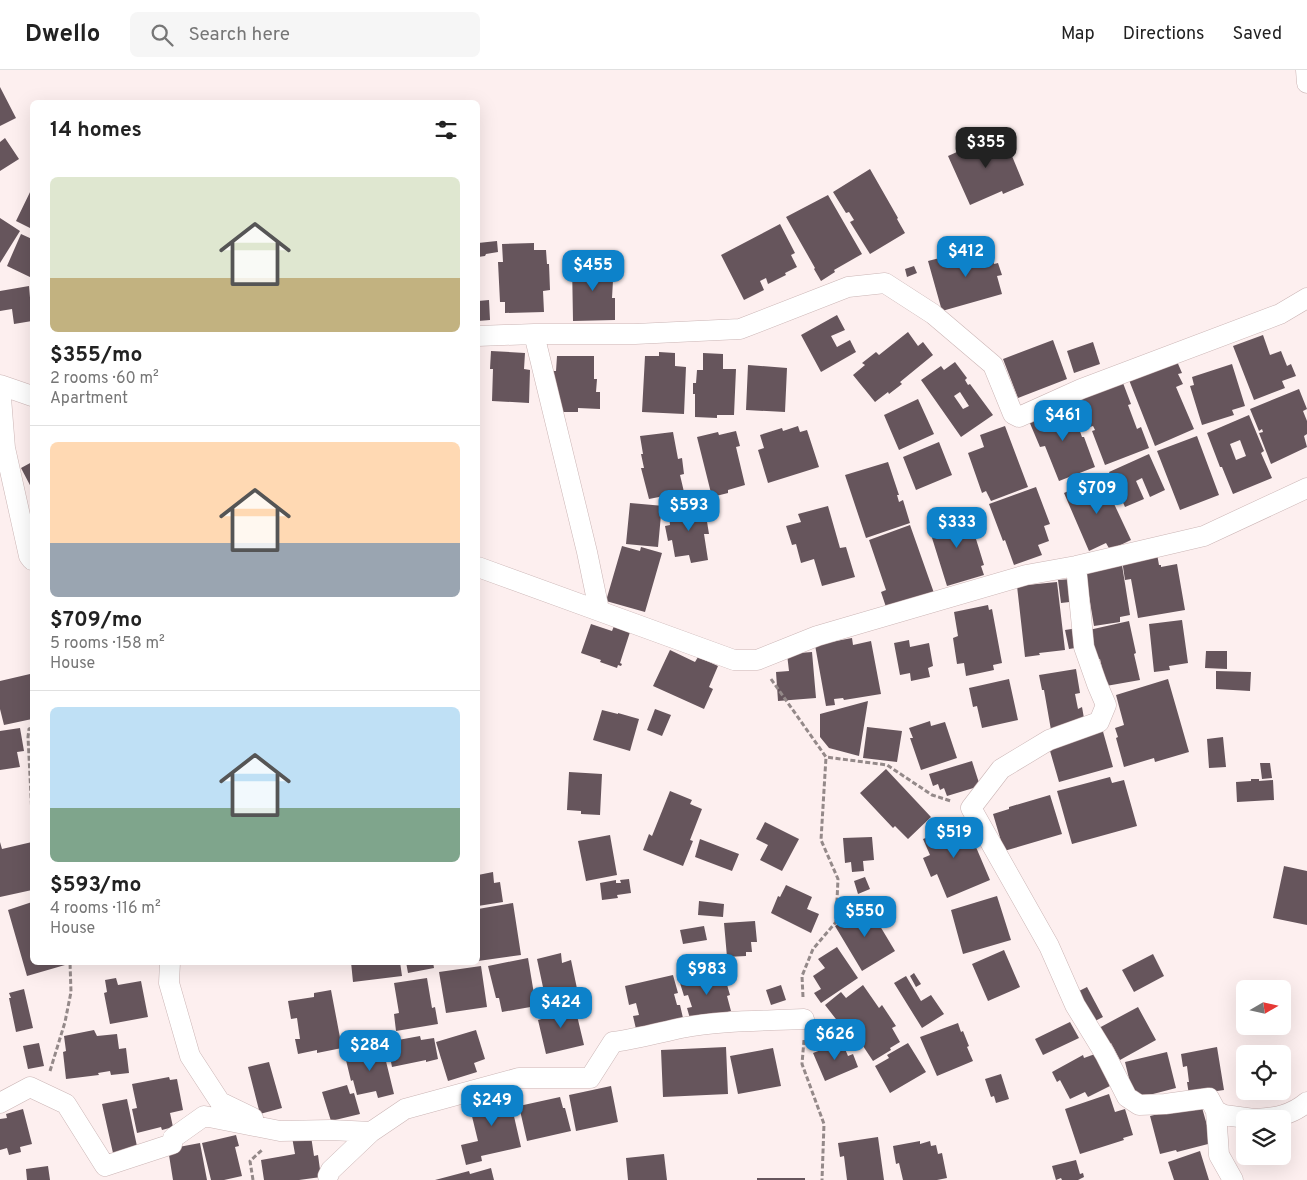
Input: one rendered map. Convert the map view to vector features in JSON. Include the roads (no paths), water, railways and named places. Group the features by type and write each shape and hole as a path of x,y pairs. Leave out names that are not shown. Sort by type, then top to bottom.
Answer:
{"street":[{"path":"1306,70 1307,83"},
{"path":"480,336 635,334 740,329 848,287 885,283 933,314 993,365 1014,414 1019,417 1081,389 1280,314 1307,298"},
{"path":"534,334 587,552 599,610"},
{"path":"30,395 0,385 5,448 30,557"},
{"path":"480,568 734,660 757,660 817,636 1026,575 1076,566 1204,536 1307,488"},
{"path":"1076,566 1084,647 1106,704 1099,722 1049,740 1001,769 971,808 1049,946 1075,1005 1105,1054 1127,1097 1139,1105 1165,1104 1209,1098 1216,1111 1219,1155 1232,1180"},
{"path":"170,965 169,983 190,1056 220,1102 280,1132"},
{"path":"328,1176 330,1170 372,1132 405,1110 518,1078 590,1078 613,1042 636,1039 681,1028 724,1022 804,1019"},
{"path":"0,1103 30,1087 66,1104 105,1166 172,1144 173,1138 204,1116 280,1132 331,1130 372,1132"},
{"path":"1291,1112 1307,1102"},
{"path":"1216,1111 1224,1115 1236,1117"}]}
